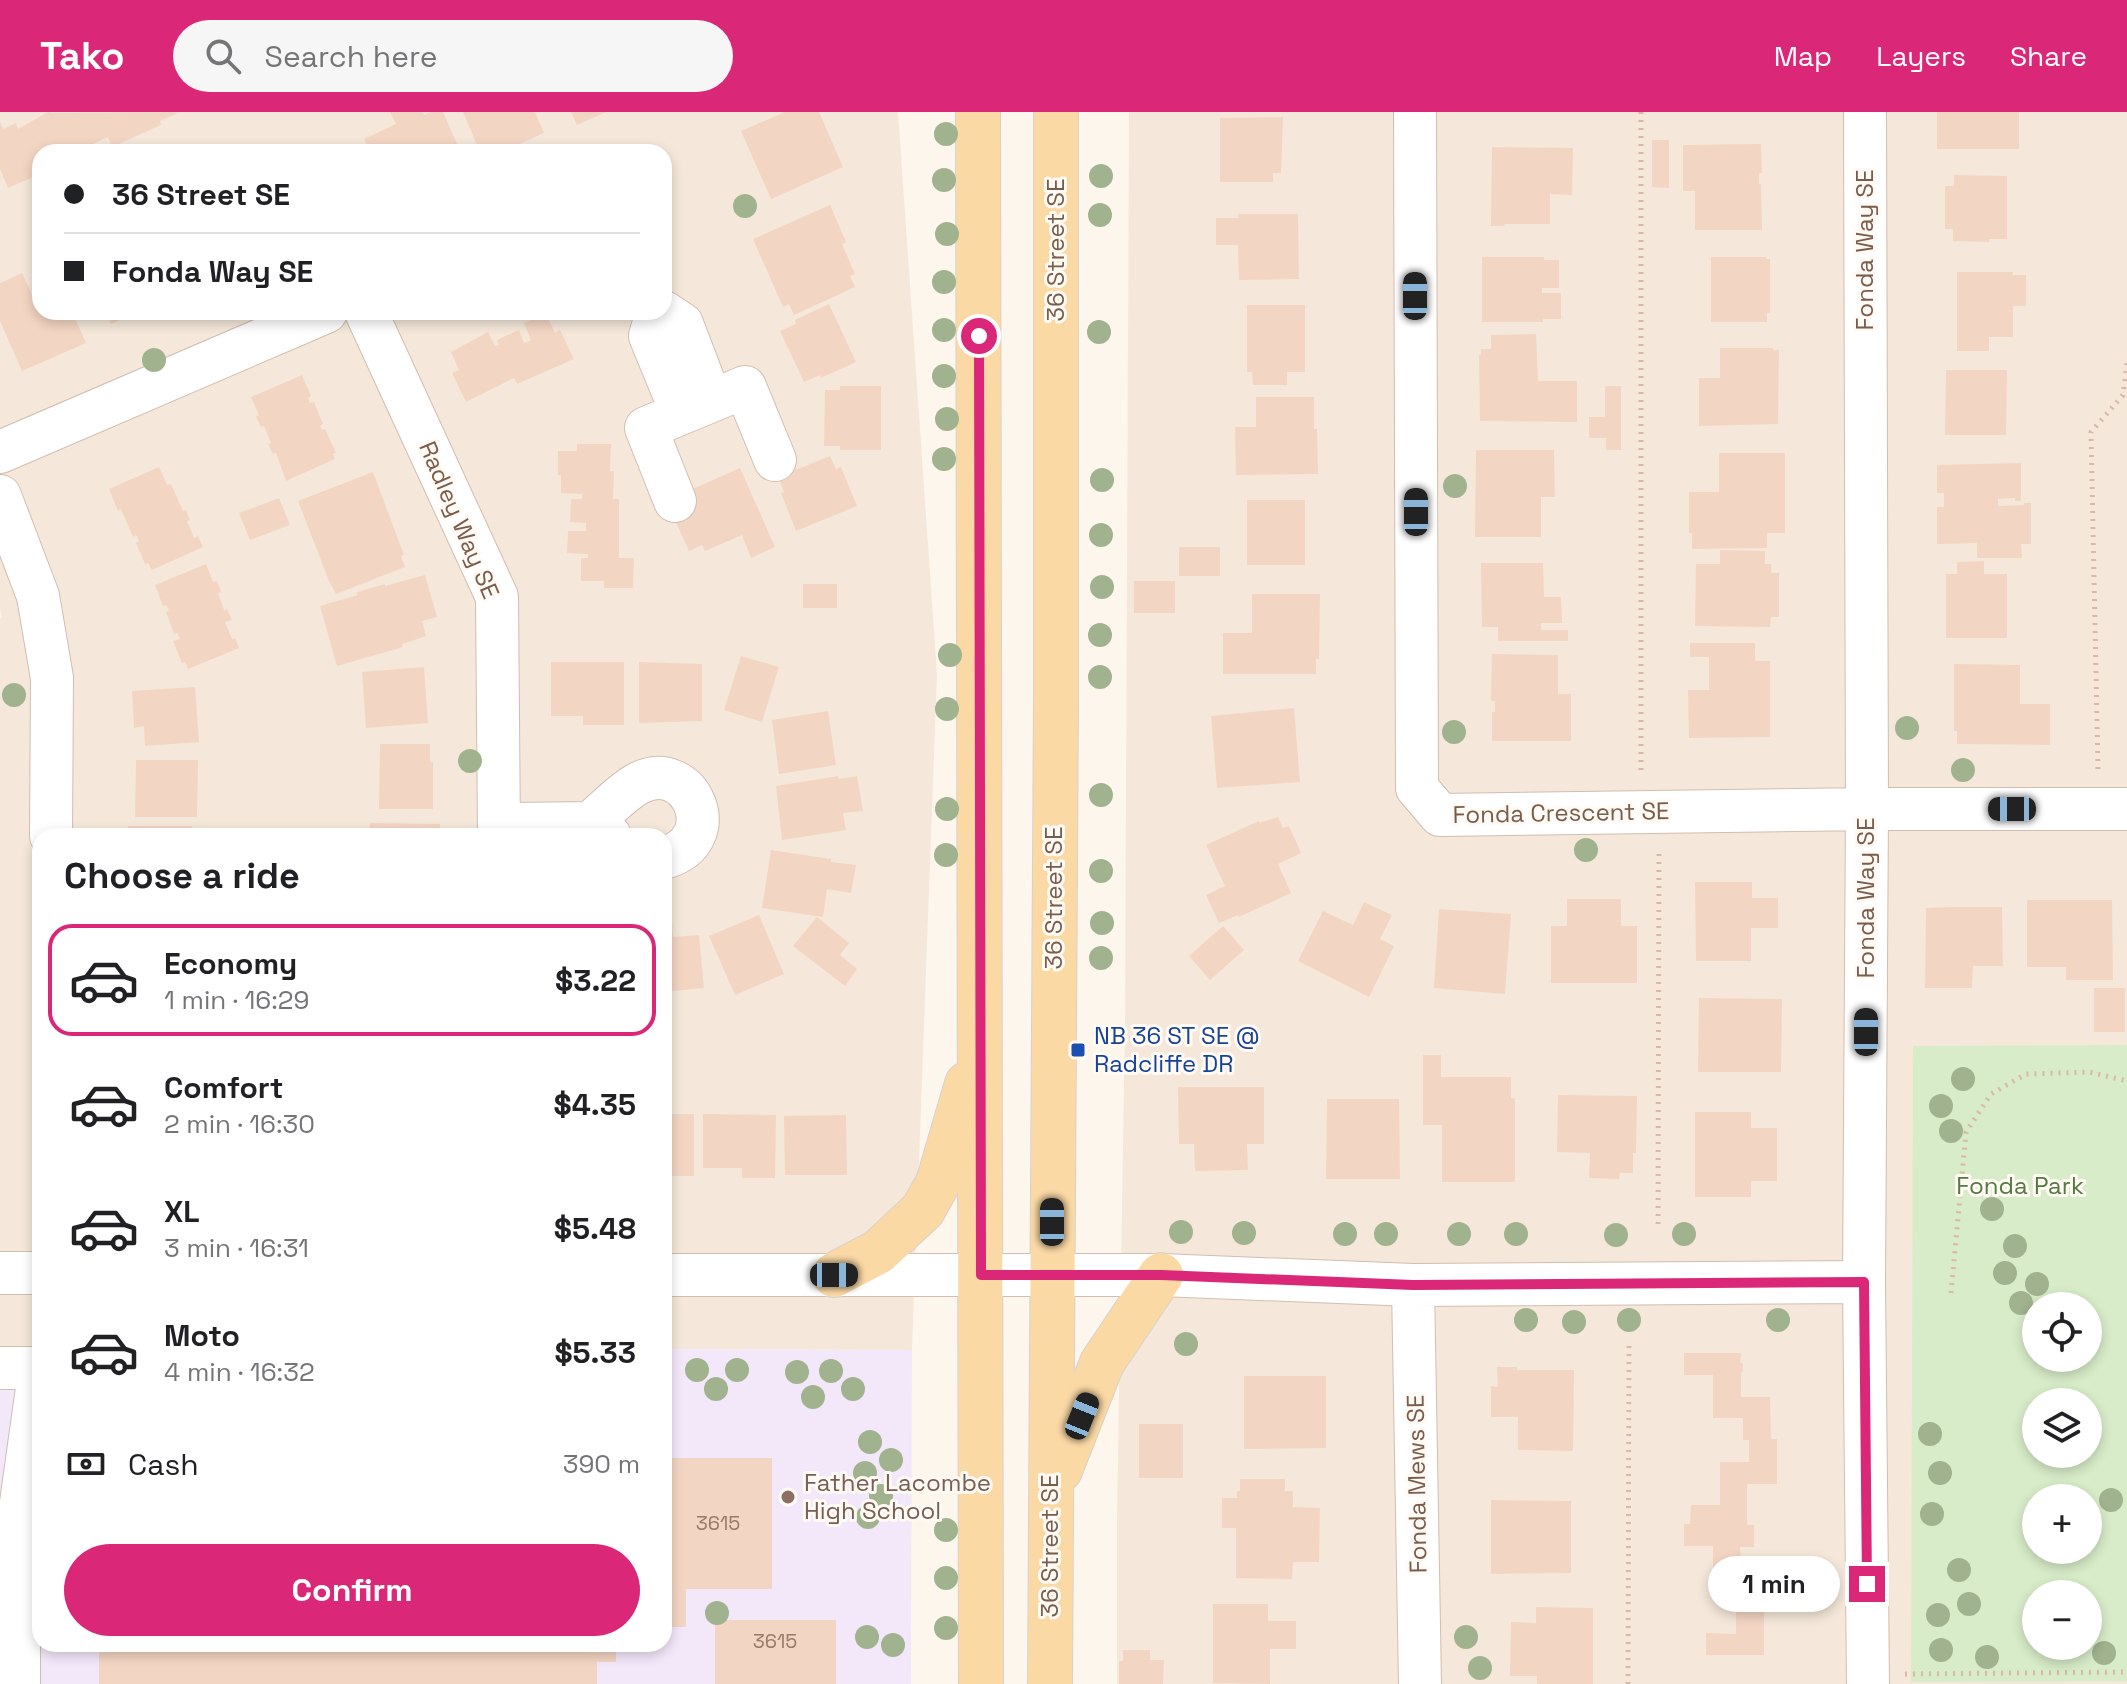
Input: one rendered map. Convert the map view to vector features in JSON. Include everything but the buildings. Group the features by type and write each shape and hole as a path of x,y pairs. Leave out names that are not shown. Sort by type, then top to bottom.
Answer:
{"main road":[{"path":"978,112 981,1684"},
{"name":"36 Street SE","path":"1050,1684 1056,112"},
{"path":"834,1275 878,1252 923,1210 938,1183 981,1040"},
{"path":"1050,1495 1102,1363 1161,1275"}],"street":[{"name":"Fonda Crescent SE","path":"1415,112 1417,788 1440,815 2113,809"},
{"name":"Fonda Way SE","path":"1865,112 1867,809 1864,1282 1868,1679"},
{"path":"672,317 682,324 703,379 698,400"},
{"path":"0,452 307,320"},
{"name":"Radley Way SE","path":"370,320 497,597 499,828"},
{"path":"655,320 650,336 673,392 698,400"},
{"path":"675,501 646,428 698,400 745,387 775,460"},
{"path":"0,496 38,596 52,678 51,828"},
{"path":"602,828 638,783 650,779 675,782 686,789 694,800 698,826 685,848 672,856"},
{"path":"0,1273 32,1273"},
{"path":"672,1275 1161,1275 1413,1285 1864,1282"},
{"name":"Fonda Mews SE","path":"1413,1285 1420,1684"},
{"path":"0,1368 32,1367"},
{"path":"19,1684 19,1517 32,1424"}],"path":[{"path":"1641,112 1641,779 1659,841 1658,1224"},
{"path":"2113,809 2091,432 2123,395 2127,363"},
{"path":"1951,1293 1966,1132 1991,1094 2026,1074 2089,1072 2127,1081"},
{"path":"1628,1684 1629,1340"},
{"path":"1868,1679 2127,1672"}],"shaded area":[{"path":"0,112 898,112 937,674 912,1350 672,1349 672,828 32,828 32,1346 0,1346"},
{"path":"1129,112 2127,112 2127,1684 1117,1684 1125,1022"},
{"name":"Father Lacombe High School","path":"0,1346 32,1346 32,1652 672,1652 672,1349 912,1350 911,1684 0,1684"}],"green space":[{"name":"Fonda Park","path":"2127,1045 2127,1681 1911,1682 1913,1046"}],"place":[{"name":"NB 36 ST SE @ Radcliffe DR","path":"1078,1050"},
{"name":"Father Lacombe High School","path":"788,1497"}],"route":[{"path":"979,336 981,1275 1161,1275 1413,1285 1864,1282 1867,1584"}]}
